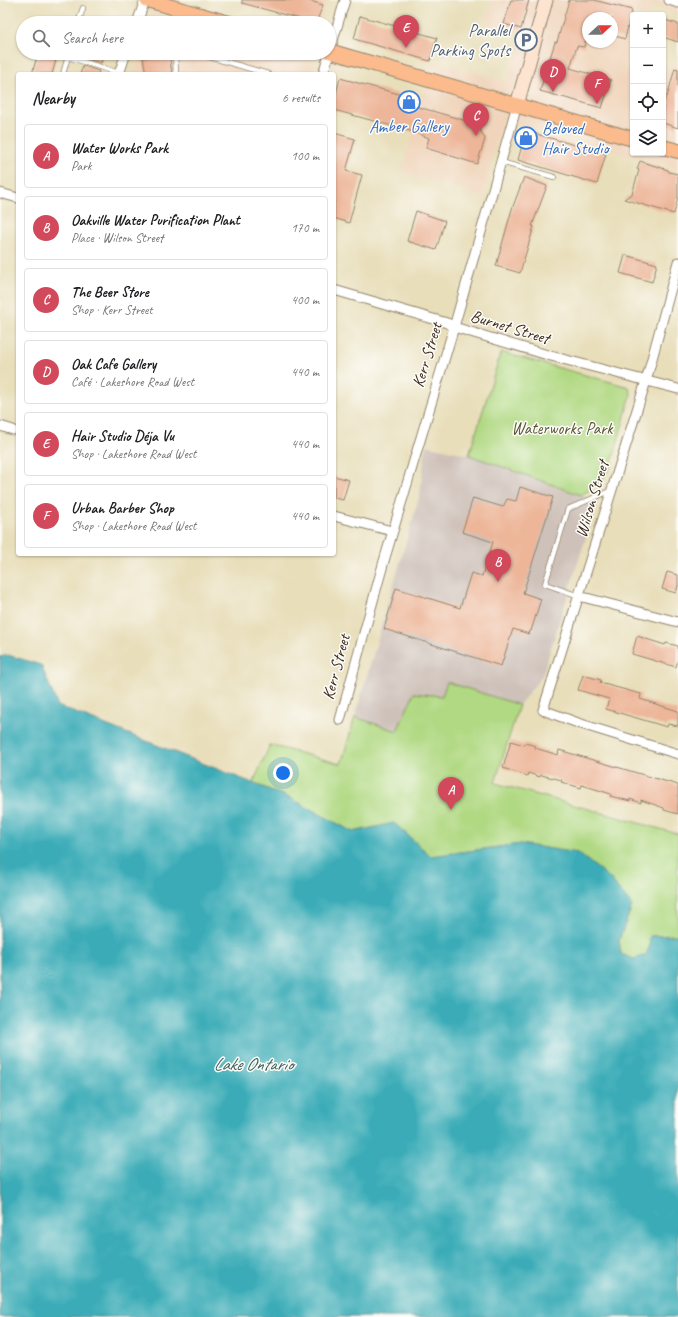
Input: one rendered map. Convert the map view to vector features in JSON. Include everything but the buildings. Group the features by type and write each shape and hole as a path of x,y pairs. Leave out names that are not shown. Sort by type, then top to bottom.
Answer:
{"main road":[{"path":"146,0 204,16"},
{"name":"Kerr Street","path":"517,105 546,0"},
{"path":"336,53 630,138"},
{"path":"666,148 678,151"}],"street":[{"path":"140,16 146,0"},
{"path":"336,29 345,0"},
{"path":"669,0 678,2"},
{"path":"119,72 124,60"},
{"path":"324,72 327,60"},
{"name":"Kerr Street","path":"340,720 392,531 454,327 517,105"},
{"path":"0,192 16,197"},
{"name":"Wilson Street","path":"678,262 646,381 543,710 578,723 678,754"},
{"name":"Burnet Street","path":"336,291 447,323 454,327 551,356 678,389"},
{"path":"0,426 13,430"},
{"path":"336,517 392,531"},
{"path":"579,596 678,622"}],"lane":[{"path":"80,16 83,8"},
{"path":"64,72 67,60"},
{"path":"83,60 116,72"},
{"path":"175,60 176,72"},
{"path":"220,60 261,72"},
{"path":"501,162 554,177"},
{"path":"579,596 545,584 568,510 612,490"}],"shaded area":[{"path":"243,0 327,0 322,16 278,16 241,5"},
{"path":"492,0 678,0 678,14 652,6 650,12 630,12 630,156 502,120 483,197 402,172 432,60 507,82 522,34 485,23"},
{"path":"152,12 166,16 151,16"},
{"path":"138,60 312,60 316,64 314,72 135,72"},
{"path":"675,62 678,63 678,169 631,156 666,156 666,68 673,70"},
{"path":"426,445 469,455 597,502 542,676 519,705 447,682 443,696 414,693 397,732 355,717 420,494"}],"green space":[{"name":"Waterworks Park","path":"501,352 629,387 631,394 611,466 603,479 596,486 581,495 469,455"},
{"path":"447,682 519,705 495,783 678,834 678,935 650,936 650,945 646,955 634,959 621,954 619,940 632,906 521,844 431,856 394,823 353,832 288,797 253,783 270,745 341,764 355,717 397,731 414,693 442,696"}],"water":[{"name":"Lake Ontario","path":"8,655 41,665 58,706 288,797 353,832 394,823 431,856 521,844 578,853 610,878 632,906 619,940 621,954 634,959 646,955 650,945 650,936 678,935 678,1317 0,1317 0,657"}],"place":[{"name":"Parallel Parking Spots","path":"526,40"},
{"name":"Hair Studio Déja Vu","path":"406,48"},
{"name":"Oak Cafe Gallery","path":"553,92"},
{"name":"Amber Gallery","path":"409,102"},
{"name":"Urban Barber Shop","path":"597,104"},
{"name":"The Beer Store","path":"476,136"},
{"name":"Beloved Hair Studio","path":"526,138"},
{"name":"Oakville Water Purification Plant","path":"498,582"},
{"name":"Water Works Park","path":"451,810"}]}
